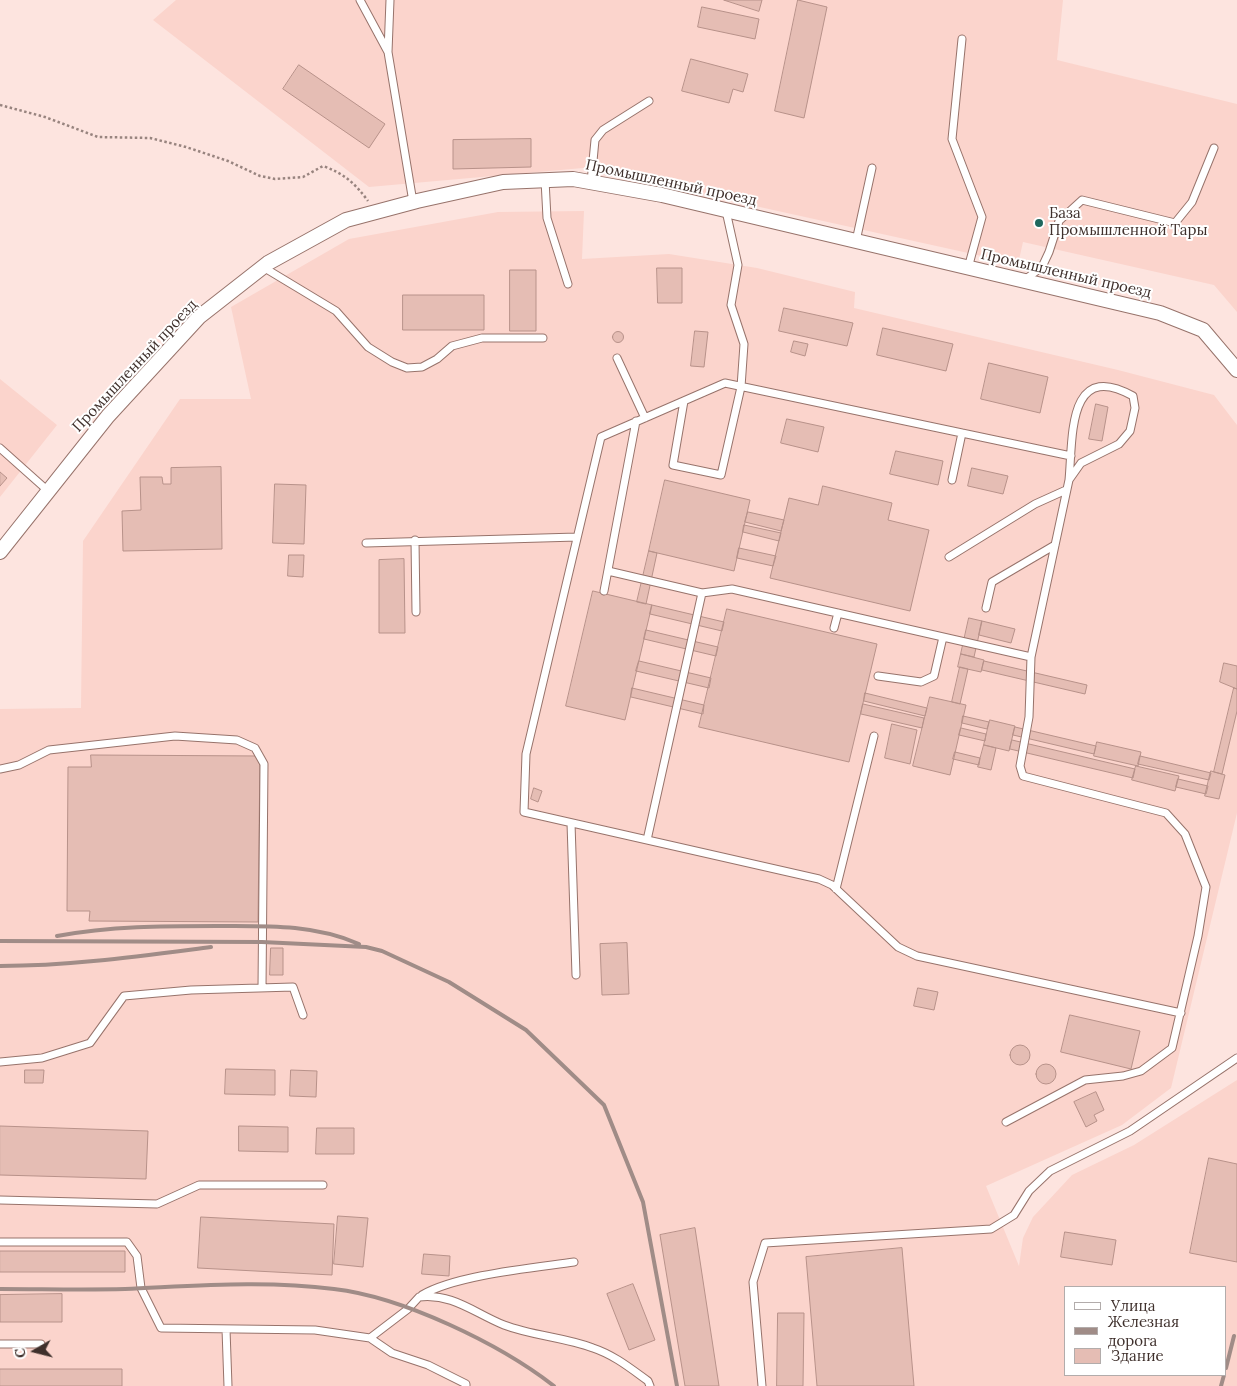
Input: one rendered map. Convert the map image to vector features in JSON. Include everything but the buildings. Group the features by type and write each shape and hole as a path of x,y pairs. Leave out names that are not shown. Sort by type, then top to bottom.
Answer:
{"street":[{"name":"Промышленный проезд","path":"0,552 47,490 108,416 199,318 263,267 346,220 412,202 503,182 573,179 662,195 1160,313 1202,330 1237,370"}],"lane":[{"path":"360,0 388,52"},
{"path":"390,0 388,52 412,202"},
{"path":"962,39 952,139 982,217 968,268"},
{"path":"591,182 595,140 603,130 649,101"},
{"path":"1023,281 1042,267 1059,221 1082,200 1175,223 1192,202 1214,148"},
{"path":"856,242 872,168"},
{"path":"545,180 547,218 568,284"},
{"path":"684,401 673,465 721,475 741,387 744,344 731,306 738,265 726,211"},
{"path":"263,267 336,311 368,347 392,362 407,368 422,367 452,346 482,338 543,338"},
{"path":"617,358 644,418"},
{"path":"1071,456 725,384 601,437 526,754 524,812 818,879 836,889 898,947 917,956 1180,1013"},
{"path":"1006,1122 1084,1080 1123,1076 1141,1071 1172,1048 1206,887 1186,834 1166,813 1023,776 1020,766 1029,717 1031,657 1068,480 1080,400 1086,391 1101,386 1119,388 1133,396 1135,408 1130,430 1119,444 1081,463 1068,480"},
{"path":"604,591 636,422"},
{"path":"952,480 962,433"},
{"path":"0,448 47,490"},
{"path":"950,557 1035,504 1066,490"},
{"path":"366,543 415,540 431,543 577,537"},
{"path":"415,540 416,612"},
{"path":"986,608 992,582 1055,544"},
{"path":"608,571 702,593 732,589 1031,657"},
{"path":"646,840 702,593"},
{"path":"834,628 838,613"},
{"path":"878,676 921,682 934,676 943,637"},
{"path":"0,769 19,765 49,750 175,736 237,740 255,748 264,764 262,988"},
{"path":"836,889 874,736"},
{"path":"570,823 576,974"},
{"path":"0,1062 42,1058 90,1043 124,996 191,990 293,987 304,1015"},
{"path":"762,1386 753,1282 765,1243 992,1229 1014,1216 1030,1191 1050,1171 1130,1131 1237,1058"},
{"path":"0,1200 157,1204 199,1185 323,1184"},
{"path":"0,1242 127,1242 137,1256 141,1288 161,1328 315,1330 370,1338 392,1353 428,1366 466,1386"},
{"path":"370,1338 408,1309 419,1297 435,1288 523,1269 574,1262"},
{"path":"419,1297 435,1295 457,1302 503,1324 525,1332 593,1348 621,1361 648,1381 650,1386"},
{"path":"226,1329 228,1386"},
{"path":"0,1344 42,1344"}],"path":[{"path":"0,105 45,116 98,136 150,138 186,147 228,161 260,176 275,179 304,177 323,166 339,172 356,184 377,212"}],"shaded area":[{"path":"176,0 1063,0 1057,60 1237,104 1237,312 1214,285 1023,242 1018,264 583,168 369,187 153,20"},
{"path":"584,211 582,259 669,254 757,268 855,292 854,308 1118,370 1214,395 1237,425 1237,813 1171,1088 1122,1125 986,1186 1019,1266 1023,1238 1033,1217 1072,1175 1134,1145 1237,1080 1237,1386 0,1386 0,709 81,708 83,541 180,399 251,399 231,307 349,239 498,212"},
{"path":"0,379 57,425 0,497"}],"railway":[{"path":"57,936 137,927 271,926 325,933 359,944"},
{"path":"0,941 262,942 366,947 382,951 449,982 526,1030 604,1105 643,1202 677,1386"},
{"path":"0,966 80,962 211,947"},
{"path":"0,1289 110,1289 256,1284 334,1289 390,1302 450,1325 507,1354 554,1386"},
{"path":"1227,1364 1234,1336"},
{"path":"1221,1386 1224,1376"}],"place":[{"name":"База Промышленной Тары","path":"1039,223"}]}
